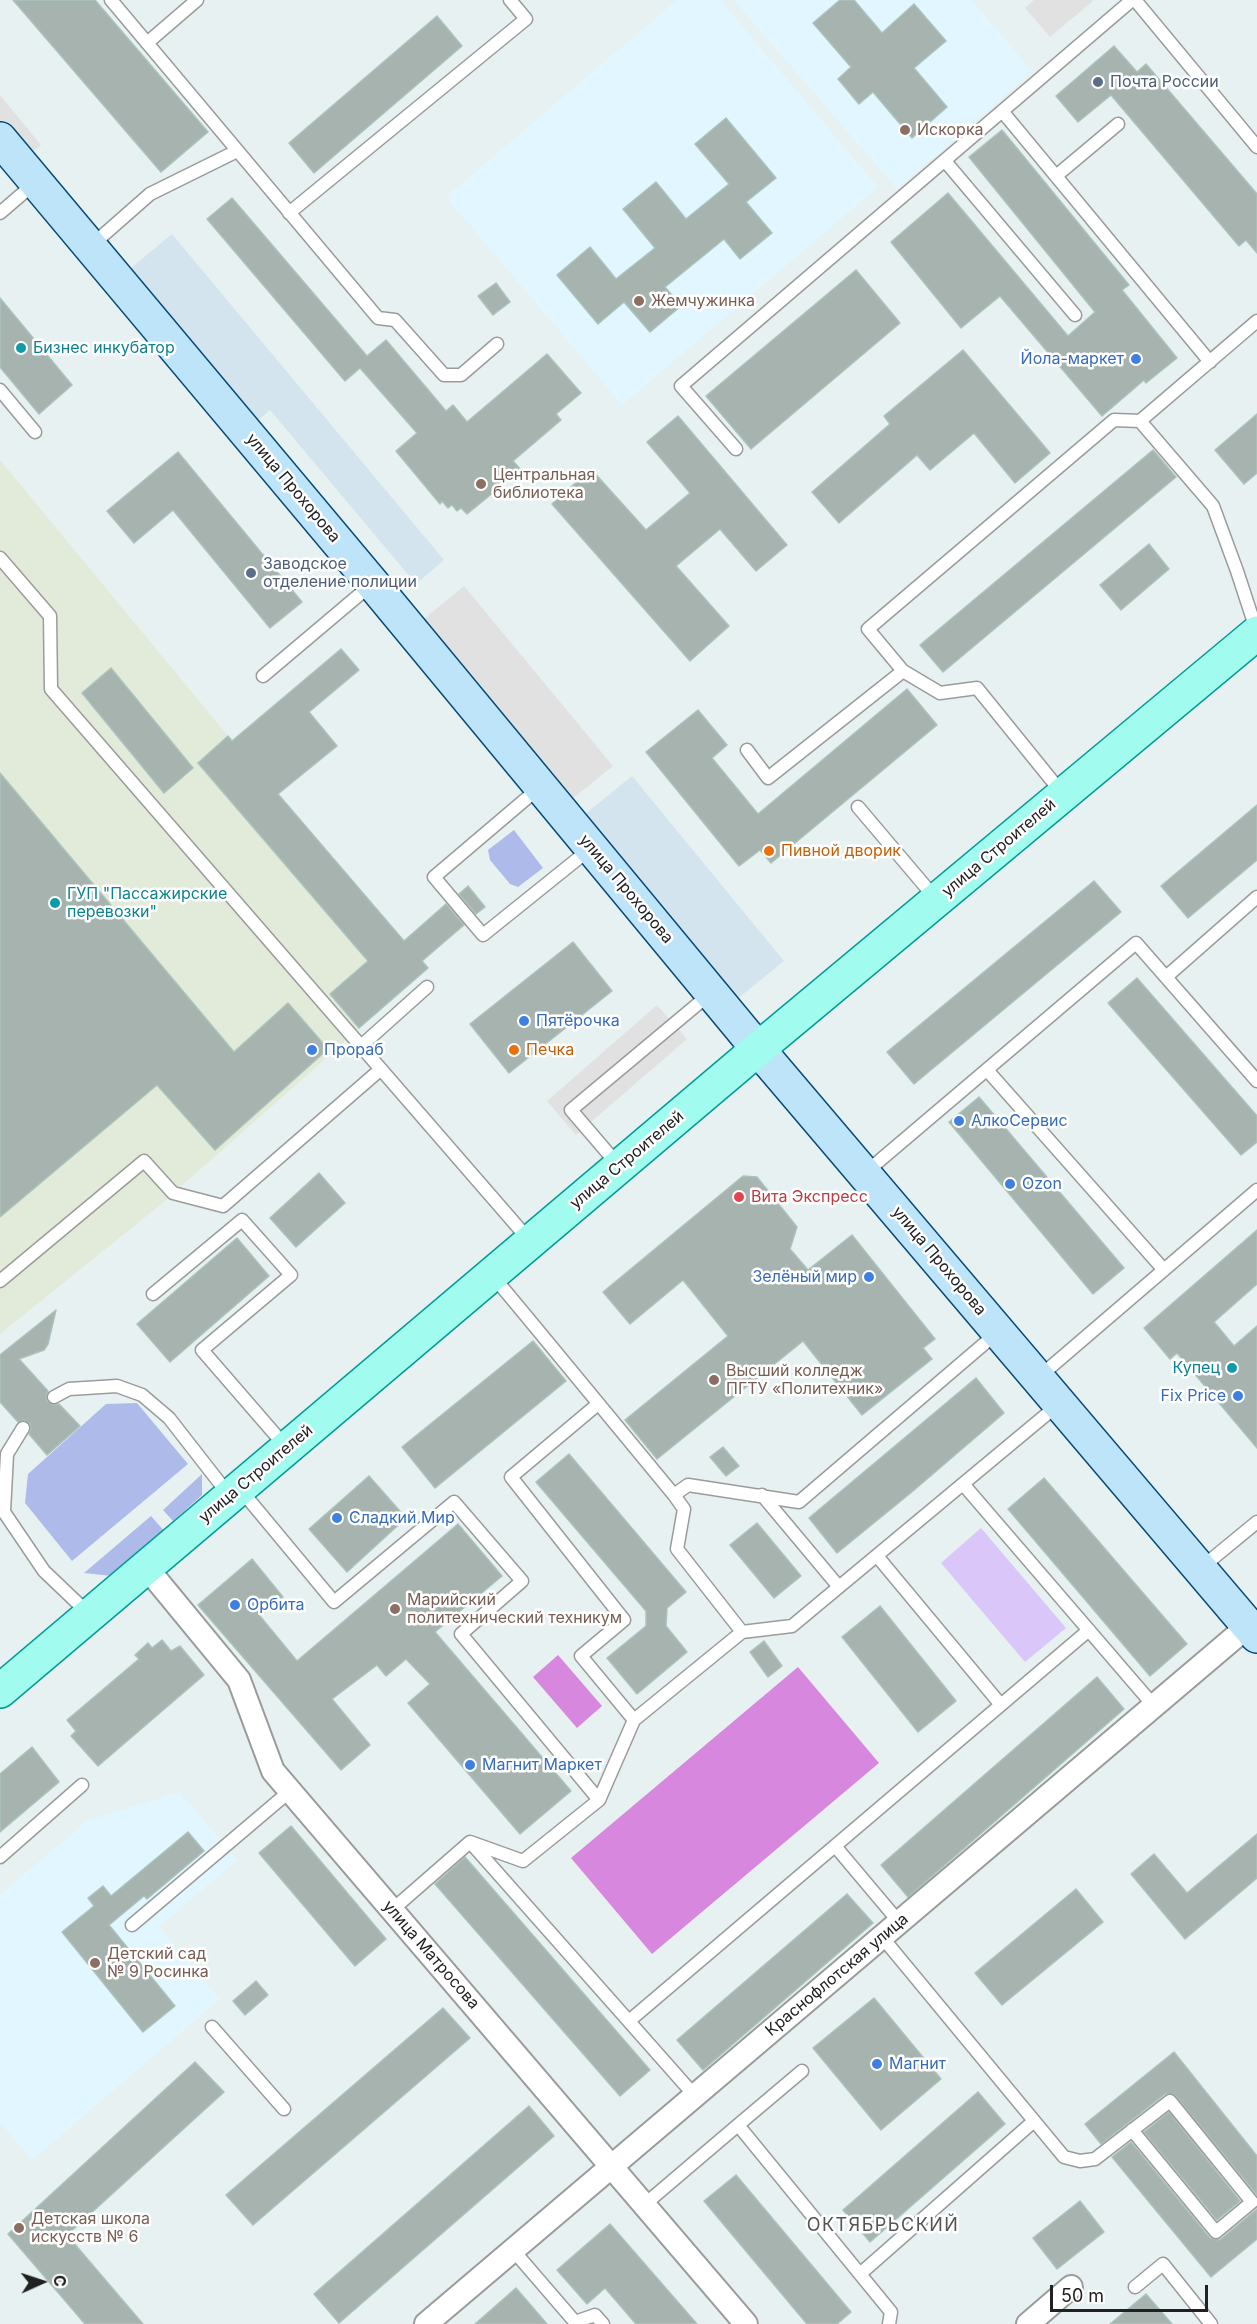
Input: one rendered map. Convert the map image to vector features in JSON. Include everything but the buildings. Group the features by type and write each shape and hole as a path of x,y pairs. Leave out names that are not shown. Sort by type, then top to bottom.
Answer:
{"main road":[{"name":"улица Строителей","path":"0,1691 758,1048 1257,632"}],"street":[{"name":"улица Прохорова","path":"0,139 91,245 758,1048 1253,1631"},
{"name":"улица Матросова","path":"146,1567 239,1680 273,1771 746,2324"},
{"name":"Краснофлотская улица","path":"426,2324 1154,1706 1253,1631"},
{"path":"1028,2324 1071,2287"}],"lane":[{"path":"111,0 378,318 395,320 444,375 461,375 497,345"},
{"path":"147,44 197,0"},
{"path":"289,213 525,19 510,0"},
{"path":"735,449 681,386 1133,0 1257,147"},
{"path":"1002,111 1210,362"},
{"path":"1056,176 1118,124"},
{"path":"1247,134 1257,126"},
{"path":"91,245 150,194 237,151"},
{"path":"945,161 1075,315"},
{"path":"0,213 37,181"},
{"path":"1063,795 977,688 940,693 903,671 868,629 1114,420 1140,421 1257,321"},
{"path":"0,390 35,432"},
{"path":"1140,421 1212,506 1257,632"},
{"path":"0,558 50,616 51,689 530,1241"},
{"path":"263,676 373,584"},
{"path":"747,750 768,778 903,671"},
{"path":"541,787 434,877 483,935 592,848"},
{"path":"858,807 936,900"},
{"path":"1166,977 1257,897"},
{"path":"864,1174 1136,943 1257,1081"},
{"path":"362,1046 427,987"},
{"path":"619,1166 572,1110 711,992"},
{"path":"0,1281 144,1161 173,1193 223,1206 381,1069"},
{"path":"987,1070 1164,1270"},
{"path":"1038,1378 1257,1190"},
{"path":"153,1294 242,1220 291,1275 202,1350 286,1448"},
{"path":"491,1274 684,1509 676,1549 742,1632"},
{"path":"674,1495 688,1485 799,1502 998,1332"},
{"path":"54,1397 69,1389 117,1386 142,1395 169,1418 334,1602 454,1502 522,1581 461,1634 599,1800"},
{"path":"470,1842 523,1861 599,1800 634,1720 742,1632 792,1626 1059,1403"},
{"path":"598,1404 511,1477 624,1620 581,1656 634,1720"},
{"path":"23,1428 7,1454 4,1512 44,1571 90,1615"},
{"path":"963,1484 1154,1706"},
{"path":"762,1495 839,1587"},
{"path":"1200,1569 1257,1522"},
{"path":"877,1556 1001,1705"},
{"path":"629,2021 1089,1630"},
{"path":"0,1857 82,1785"},
{"path":"132,1925 290,1791"},
{"path":"392,1910 470,1842"},
{"path":"470,1842 695,2096"},
{"path":"835,1846 891,1930 1034,2121 1064,2157 1080,2161 1095,2159 1132,2130 1170,2101 1252,2202 1216,2232 1132,2130"},
{"path":"212,2027 284,2109"},
{"path":"644,2205 802,2071"},
{"path":"860,2274 1034,2121"},
{"path":"738,2125 891,2312 889,2324"},
{"path":"513,2250 575,2322 595,2315 603,2324"},
{"path":"1135,2287 1163,2264 1211,2324"}],"shaded area":[{"name":"Жемчужинка","path":"677,0 720,0 878,187 622,405 446,197"},
{"name":"Искорка","path":"734,0 971,0 1032,71 897,189"},
{"path":"1034,0 1093,1 1050,37 1025,8"},
{"path":"0,95 41,145 26,157 0,126"},
{"path":"172,234 444,560 416,584 270,410 258,420 131,268"},
{"path":"0,460 228,736 428,968 160,1205 0,1334"},
{"path":"464,586 613,766 567,803 419,623"},
{"path":"632,776 784,961 736,1000 584,815"},
{"path":"514,830 543,868 518,887 510,884 490,860 488,850"},
{"path":"657,1005 687,1039 576,1135 547,1101"},
{"path":"137,1403 188,1464 72,1561 25,1503 28,1474 106,1404"},
{"path":"202,1474 202,1495 173,1521 163,1510"},
{"path":"151,1516 165,1532 112,1576 84,1573"},
{"path":"981,1528 1066,1628 1025,1662 941,1563"},
{"path":"558,1655 602,1706 577,1728 533,1677"},
{"path":"798,1667 879,1763 652,1954 571,1858"},
{"name":"Детский сад № 9 Росинка","path":"180,1792 237,1860 159,1927 220,1999 32,2160 0,2122 0,1895 87,1821"}],"place":[{"name":"Почта России","path":"1098,82"},
{"name":"Искорка","path":"905,130"},
{"name":"Жемчужинка","path":"639,301"},
{"name":"Бизнес инкубатор","path":"21,348"},
{"name":"Йола-маркет","path":"1136,359"},
{"name":"Центральная библиотека","path":"481,484"},
{"name":"Заводское отделение полиции","path":"251,573"},
{"name":"Пивной дворик","path":"769,851"},
{"name":"ГУП \"Пассажирские перевозки\"","path":"55,903"},
{"name":"Пятёрочка","path":"524,1021"},
{"name":"Прораб","path":"312,1050"},
{"name":"Печка","path":"514,1050"},
{"name":"АлкоСервис","path":"959,1121"},
{"name":"Ozon","path":"1010,1184"},
{"name":"Вита Экспресс","path":"739,1197"},
{"name":"Зелёный мир","path":"869,1277"},
{"name":"Купец","path":"1232,1368"},
{"name":"Высший колледж ПГТУ «Политехник»","path":"714,1380"},
{"name":"Fix Price","path":"1238,1396"},
{"name":"Сладкий Мир","path":"337,1518"},
{"name":"Орбита","path":"235,1605"},
{"name":"Марийский политехнический техникум","path":"395,1609"},
{"name":"Магнит Маркет","path":"470,1765"},
{"name":"Детский сад № 9 Росинка","path":"95,1963"},
{"name":"Магнит","path":"877,2064"},
{"name":"Детская школа искусств № 6","path":"19,2228"}],"district":[{"name":"ОКТЯБРЬСКИЙ","path":"883,2226"}]}
